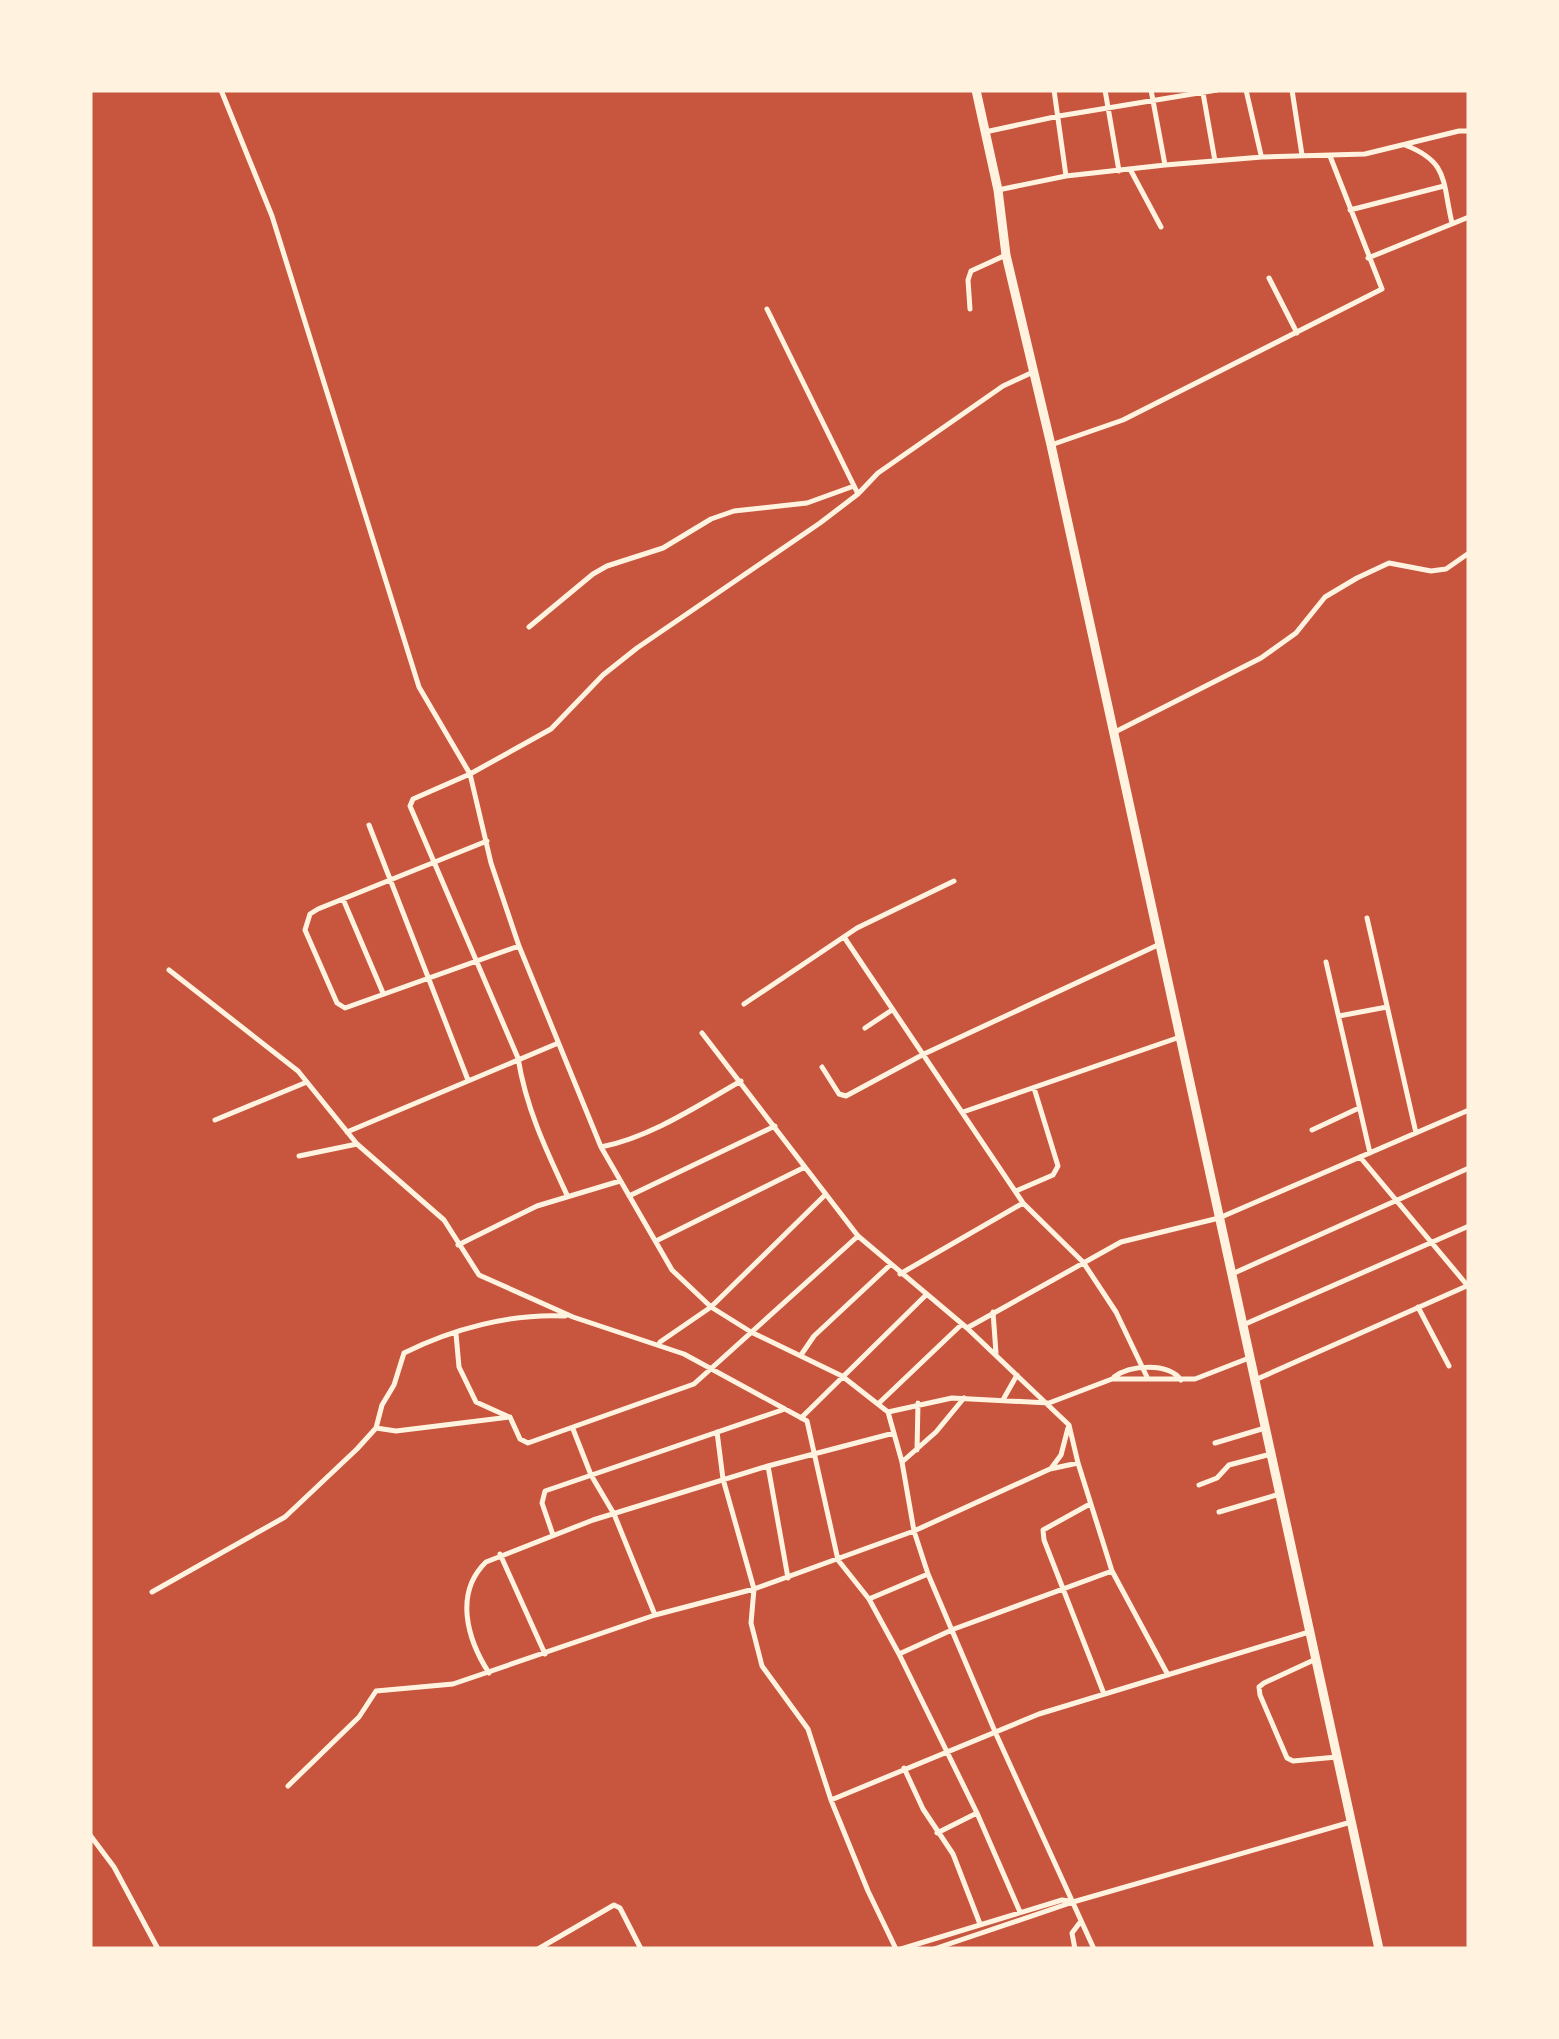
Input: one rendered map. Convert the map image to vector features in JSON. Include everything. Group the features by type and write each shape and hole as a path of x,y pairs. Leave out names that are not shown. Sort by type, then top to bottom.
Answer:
{"highway":[{"path":"976,90 1031,373 1051,445 1379,1949"}],"street":[{"path":"221,90 272,216 419,687 470,774 498,887 518,946 601,1147 672,1270 711,1307 751,1332 842,1376 888,1412 902,1462 914,1531 928,1574 1094,1949"},
{"path":"1054,90 1066,176"},
{"path":"1105,90 1119,170"},
{"path":"1151,90 1165,165"},
{"path":"985,132 1217,90"},
{"path":"1246,90 1262,156"},
{"path":"1292,90 1302,156"},
{"path":"1202,91 1215,160"},
{"path":"998,190 1066,176 1215,160 1366,154 1459,130 1469,132"},
{"path":"1402,144 1435,160 1452,224"},
{"path":"1051,445 1123,420 1382,289 1330,156"},
{"path":"1130,169 1161,227"},
{"path":"1350,210 1444,186"},
{"path":"1368,258 1469,216"},
{"path":"970,308 968,280 972,271 1006,255"},
{"path":"1268,278 1296,332"},
{"path":"766,308 858,494"},
{"path":"567,1196 533,1121 518,1058 410,806 413,799 470,774 551,729 603,675 637,648 858,494 878,473 1003,386 1031,373"},
{"path":"529,627 593,574 663,548 711,519 734,511 808,503 854,486"},
{"path":"1113,733 1261,658 1296,632 1325,597 1356,578 1389,562 1430,571 1446,569 1469,553"},
{"path":"369,825 468,1080"},
{"path":"488,841 310,914 305,930 340,1007 518,946"},
{"path":"744,1004 844,937 954,881"},
{"path":"343,899 383,993"},
{"path":"1366,918 1416,1133"},
{"path":"844,937 1022,1203 1084,1262 1116,1312 1147,1377"},
{"path":"822,1067 839,1094 846,1096 924,1054 1160,944"},
{"path":"1326,962 1370,1152"},
{"path":"170,970 298,1071 358,1144 444,1220 479,1275 573,1316 658,1343 804,1420 838,1560 870,1599 899,1654 977,1813 1020,1912"},
{"path":"1339,1016 1387,1006"},
{"path":"865,1028 892,1010"},
{"path":"702,1033 858,1236 964,1326 1069,1425 1112,1572 1168,1675"},
{"path":"963,1112 1180,1038"},
{"path":"347,1132 556,1044"},
{"path":"601,1147 620,1144 670,1121 742,1081"},
{"path":"215,1120 307,1082"},
{"path":"1016,1192 1052,1174 1058,1166 1034,1088"},
{"path":"1312,1130 1360,1108"},
{"path":"878,1404 964,1326 1120,1242 1219,1218 1469,1110"},
{"path":"629,1196 776,1126"},
{"path":"299,1156 358,1144"},
{"path":"1254,1380 1468,1286 1360,1157"},
{"path":"656,1241 804,1167"},
{"path":"1232,1274 1469,1168"},
{"path":"458,1245 536,1206 620,1181"},
{"path":"658,1343 711,1307 825,1195"},
{"path":"900,1274 1022,1203"},
{"path":"1243,1325 1469,1226"},
{"path":"456,1334 459,1367 476,1402 510,1417 520,1439 528,1443 694,1384 858,1236"},
{"path":"801,1355 814,1336 890,1265"},
{"path":"804,1420 842,1376 926,1295"},
{"path":"1418,1307 1449,1366"},
{"path":"993,1312 996,1355"},
{"path":"152,1592 286,1517 376,1428 404,1353 430,1340 512,1318 573,1316"},
{"path":"1112,1379 1181,1380 1204,1376 1250,1357"},
{"path":"888,1412 964,1398 1049,1403 1112,1379 1127,1369 1170,1370 1181,1380"},
{"path":"1004,1398 1017,1374"},
{"path":"902,1462 948,1420 964,1398"},
{"path":"917,1450 918,1404"},
{"path":"552,1535 542,1503 545,1491 785,1409"},
{"path":"376,1428 396,1431 510,1417"},
{"path":"1050,1469 1062,1455 1069,1425"},
{"path":"1214,1443 1265,1428"},
{"path":"574,1429 655,1615"},
{"path":"717,1432 723,1479 754,1589 752,1623 762,1666 808,1729 831,1800 873,1904 899,1949 1062,1900 1073,1902"},
{"path":"489,1672 468,1626 466,1598 476,1572 500,1554 723,1479 894,1432"},
{"path":"1198,1485 1218,1478 1230,1465 1271,1454"},
{"path":"288,1786 359,1717 376,1691 443,1687 655,1615 788,1578 914,1531 1050,1469 1078,1463"},
{"path":"768,1466 788,1578"},
{"path":"1219,1512 1280,1494"},
{"path":"1090,1504 1044,1530 1044,1540 1104,1694"},
{"path":"500,1554 545,1654"},
{"path":"899,1654 954,1629 1112,1572"},
{"path":"870,1599 928,1574"},
{"path":"831,1800 1039,1714 1310,1632"},
{"path":"1316,1659 1264,1683 1259,1687 1260,1695 1287,1758 1337,1757"},
{"path":"904,1768 962,1871 980,1924"},
{"path":"938,1833 977,1813"},
{"path":"934,1949 1073,1902 1351,1822"},
{"path":"90,1835 114,1867 158,1949"},
{"path":"538,1949 614,1905 620,1908 641,1949"},
{"path":"1074,1949 1072,1933 1081,1921"}]}
